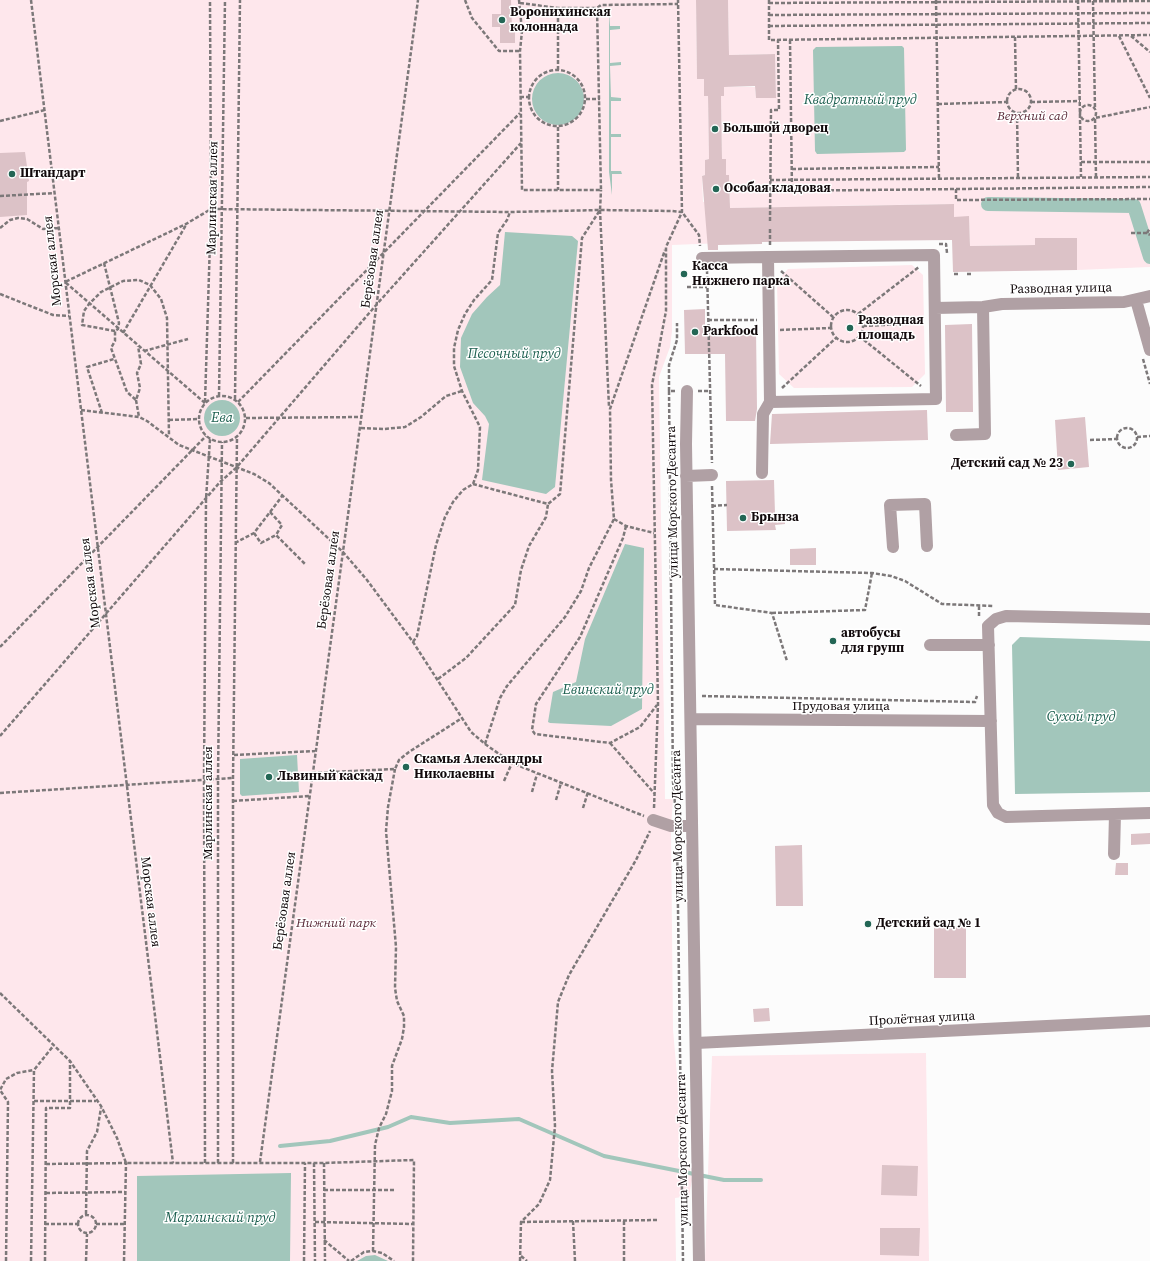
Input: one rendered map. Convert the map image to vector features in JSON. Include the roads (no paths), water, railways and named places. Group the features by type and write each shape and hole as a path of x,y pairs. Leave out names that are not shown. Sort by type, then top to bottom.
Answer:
{"street":[{"path":"702,258 934,255 936,399 770,402"},
{"path":"762,473 763,414 770,402 768,257"},
{"name":"Разводная улица","path":"935,308 978,307 1002,304 1124,302 1150,296"},
{"path":"1136,300 1150,350"},
{"path":"956,435 985,434 978,307"},
{"name":"улица Морского Десанта","path":"687,391 686,476 699,1261"},
{"path":"686,476 712,475"},
{"path":"893,547 890,504 925,504 927,546"},
{"path":"1150,618 1006,616 996,619 988,626 993,805 998,813 1006,817 1150,813"},
{"path":"930,645 988,645"},
{"name":"Прудовая улица","path":"691,720 991,721"},
{"path":"1114,854 1115,814"},
{"path":"653,820 671,826 692,826"},
{"name":"Пролётная улица","path":"696,1043 1150,1021"}],"water":[{"path":"609,12 610,26 620,26 620,29 610,30 610,63 621,62 621,65 610,66 611,97 621,98 621,101 611,101 611,134 621,134 621,137 611,137 611,171 621,171 622,174 612,174 612,195 609,172"},
{"name":"Квадратный пруд","path":"902,46 904,48 906,150 904,152 817,154 815,151 813,50 816,47"},
{"path":"558,73 568,75 576,81 582,89 584,99 582,109 576,117 568,123 558,125 548,123 540,117 534,109 532,99 534,89 540,81 548,75"},
{"name":"Песочный пруд","path":"505,232 572,236 578,241 555,487 546,494 482,480 489,424 485,416 473,403 460,367 461,338 472,314 500,285"},
{"name":"Ева","path":"226,400 235,405 239,411 239,425 235,431 226,436 218,436 209,431 205,425 204,414 209,405 215,401"},
{"name":"Евинский пруд","path":"625,544 644,548 642,709 611,726 550,723 548,722 553,692 576,682 585,639"},
{"name":"Сухой пруд","path":"1020,637 1150,641 1150,792 1015,794 1012,645"},
{"name":"Львиный каскад","path":"297,755 299,792 242,796 240,794 240,759"},
{"name":"Марлинский пруд","path":"291,1173 290,1261 137,1261 137,1176"},
{"path":"375,1255 388,1261 357,1261 366,1256"}],"waterway":[{"path":"988,204 1134,206 1150,257"},
{"path":"280,1146 330,1141 388,1127 411,1117 450,1123 519,1119 604,1156 724,1180 761,1180"}],"place":[{"name":"Воронихинская колоннада","path":"502,20"},
{"name":"Большой дворец","path":"715,129"},
{"name":"Штандарт","path":"12,174"},
{"name":"Особая кладовая","path":"716,189"},
{"name":"Касса Нижнего парка","path":"684,274"},
{"name":"Разводная площадь","path":"850,328"},
{"name":"Parkfood","path":"695,332"},
{"name":"Детский сад № 23","path":"1071,464"},
{"name":"Брынза","path":"743,518"},
{"name":"автобусы для групп","path":"833,641"},
{"name":"Скамья Александры Николаевны","path":"406,767"},
{"name":"Львиный каскад","path":"269,777"},
{"name":"Детский сад № 1","path":"868,924"}],"park label":[{"name":"Верхний сад","path":"1032,117"},
{"name":"Нижний парк","path":"336,924"}]}
